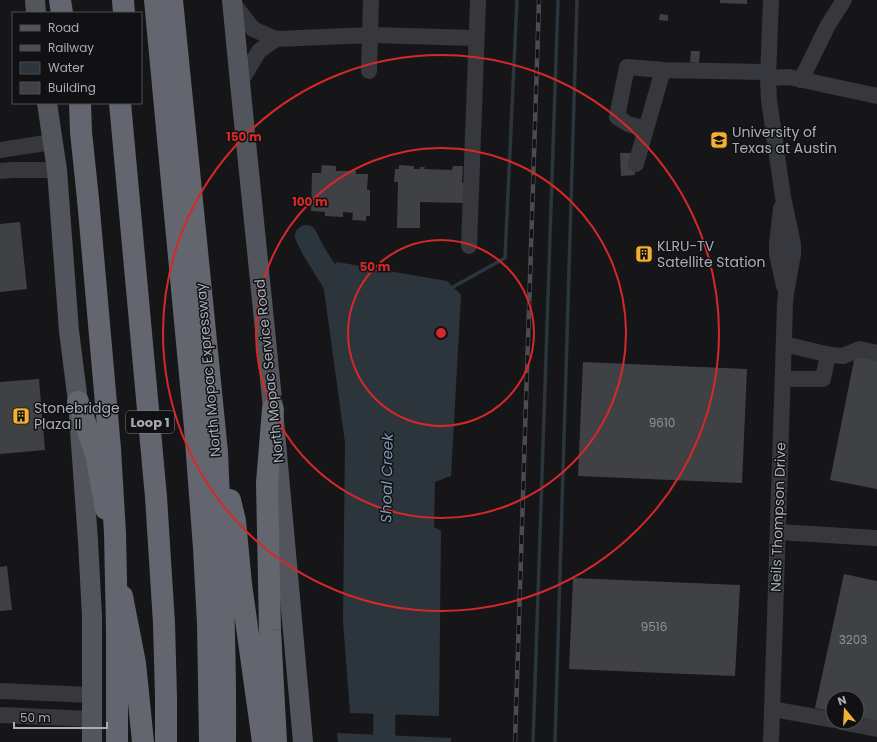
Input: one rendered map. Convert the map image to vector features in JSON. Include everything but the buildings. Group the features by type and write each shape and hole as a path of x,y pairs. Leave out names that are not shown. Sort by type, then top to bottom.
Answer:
{"highway":[{"path":"60,0 62,12"},
{"path":"73,0 74,12"},
{"path":"110,0 112,12"},
{"path":"123,0 124,12"},
{"path":"155,0 195,428 203,533 208,624 210,742"},
{"name":"North Mopac Expressway","path":"172,0 217,452 226,701 225,742"},
{"path":"76,104 81,132 88,199 109,441 115,533 117,742"},
{"path":"80,104 81,132"},
{"name":"Loop 1","path":"120,104 157,504 164,623 166,742"},
{"path":"133,104 163,424 172,544 178,694 178,742"},
{"path":"78,402 96,454 135,663 143,742"},
{"path":"273,409 267,483 270,630 276,742"},
{"path":"217,452 235,521 241,584 263,742"}],"main road":[{"path":"35,0 36,12"},
{"name":"North Mopac Service Road","path":"232,2 273,409 303,742"},
{"path":"48,104 56,170 69,331 78,402 88,541 92,616 92,742"}],"street":[{"path":"369,71 371,0"},
{"path":"470,246 478,0"},
{"name":"Neils Thompson Drive","path":"771,0 768,75 769,100 782,197 777,254 786,292 771,742"},
{"path":"801,80 828,25 844,0"},
{"path":"232,2 253,29 276,38 370,34 476,38"},
{"path":"240,83 259,51 276,38"},
{"path":"646,129 628,124 617,117 627,67 789,77 877,96"},
{"path":"636,164 663,70"},
{"path":"0,150 52,142"},
{"path":"0,171 56,170"},
{"path":"784,344 843,356 860,350 877,353"},
{"path":"783,378 823,380 828,354"},
{"path":"778,532 877,538"},
{"path":"0,691 92,695"},
{"path":"772,708 825,718"},
{"path":"0,715 92,719"},
{"path":"865,727 877,729"}],"water":[{"path":"337,262 447,281 461,295 451,476 435,482 434,527 441,531 439,716 350,713 343,621 345,443 322,275"},
{"path":"337,733 451,738 451,742 338,742"}],"waterway":[{"path":"450,291 453,287 505,258 517,0"},
{"path":"533,742 558,0"},
{"path":"555,742 577,0"},
{"name":"Shoal Creek","path":"306,236 342,297"},
{"name":"Shoal Creek","path":"384,742 385,684"}],"railway":[{"path":"515,742 539,0"}],"place":[{"name":"University of Texas at Austin","path":"719,140"},
{"name":"KLRU-TV Satellite Station","path":"644,254"},
{"name":"Stonebridge Plaza II","path":"21,416"}]}
